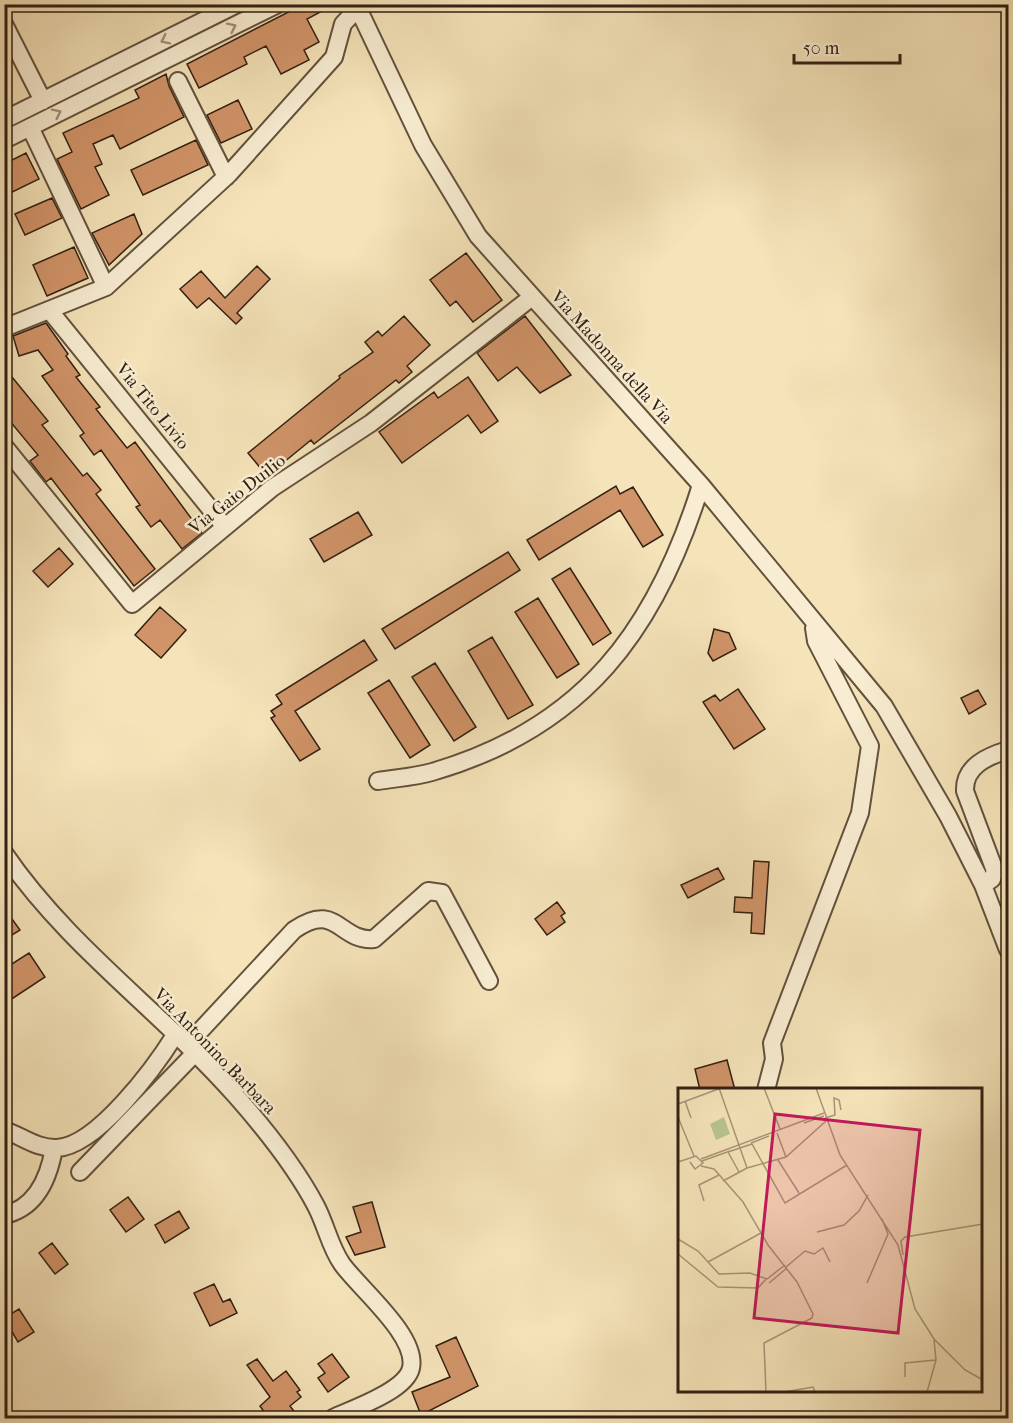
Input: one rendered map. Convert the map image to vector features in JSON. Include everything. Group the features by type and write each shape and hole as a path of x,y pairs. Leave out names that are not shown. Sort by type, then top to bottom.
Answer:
{"street":[{"path":"4,120 237,4"},
{"path":"4,140 278,4"},
{"path":"4,328 106,287 226,177 334,57 343,24 357,6"},
{"name":"Via Madonna della Via","path":"357,6 423,145 478,236 701,485 884,706 948,816 983,885"},
{"path":"4,24 43,101"},
{"path":"178,81 226,177"},
{"path":"30,126 106,287"},
{"name":"Via Gaio Duilio","path":"4,446 132,604 272,488 370,423 532,297"},
{"name":"Via Tito Livio","path":"50,311 225,526"},
{"path":"378,781 430,773 486,754 561,712 607,666 650,609 684,539 701,485"},
{"path":"767,1088 774,1059 772,1043 860,813 870,746 816,641 814,624"},
{"path":"1008,750 988,756 977,763 965,783 965,791 995,871 992,879 983,885 1008,950"},
{"name":"Via Antonino Barbara","path":"4,853 46,909 235,1095 293,1167 317,1207 341,1263 402,1335 410,1351 411,1368 402,1383 333,1419"},
{"path":"80,1172 186,1045 294,930 306,922 324,919 359,937 374,939 428,891 442,893 489,981"},
{"path":"4,1130 38,1146 54,1148 66,1147 84,1139 103,1122 157,1063 186,1045"},
{"path":"4,1215 27,1203 43,1188 49,1175 54,1148"}],"building":[{"path":"304,4 335,4 307,19 319,42 304,50 309,60 281,74 266,46 244,57 247,64 199,88 187,64"},
{"path":"166,74 169,86 184,117 120,149 113,135 93,144 102,164 95,167 109,195 81,209 57,159 72,152 63,133 139,98 135,90"},
{"path":"238,100 252,129 221,143 207,115"},
{"path":"196,140 208,165 143,195 131,170"},
{"path":"26,153 39,179 4,196 4,164"},
{"path":"52,198 62,218 25,235 15,214"},
{"path":"134,214 142,234 109,265 92,233"},
{"path":"74,247 88,278 47,296 33,265"},
{"path":"466,253 502,300 473,322 456,301 450,306 430,280"},
{"path":"257,266 270,279 237,313 242,318 236,324 209,298 197,308 180,289 201,271 225,298"},
{"path":"404,316 430,345 407,366 412,372 399,383 396,380 314,444 311,440 267,476 248,453 340,378 339,376 373,352 365,342 378,331 382,336"},
{"path":"525,316 571,375 540,393 517,367 498,381 477,353"},
{"path":"46,323 80,375 76,377 100,407 96,409 127,448 135,442 202,533 182,549 160,520 151,527 136,507 140,505 101,450 94,455 80,436 84,433 42,376 53,370 38,350 19,356 13,336"},
{"path":"12,377 48,421 42,425 83,476 87,473 101,490 96,494 155,569 134,586 51,478 46,482 30,461 38,455 4,414 4,383"},
{"path":"468,377 498,421 481,433 468,415 402,463 379,432 434,392 438,398"},
{"path":"616,486 620,494 633,487 663,535 643,547 620,510 539,560 527,540"},
{"path":"358,512 372,535 324,562 310,539"},
{"path":"59,548 73,564 48,587 33,571"},
{"path":"508,552 520,570 395,649 382,629"},
{"path":"570,568 611,633 593,645 552,579"},
{"path":"538,598 579,664 557,678 515,612"},
{"path":"160,607 186,630 161,658 135,635"},
{"path":"714,629 729,633 736,649 713,661 708,653"},
{"path":"492,637 533,705 508,719 468,651"},
{"path":"364,640 377,660 295,711 320,749 300,761 271,718 275,716 271,711 282,704 276,695"},
{"path":"435,663 476,727 454,741 412,677"},
{"path":"389,680 430,745 410,758 368,693"},
{"path":"738,689 765,729 734,749 703,702 715,695 720,701"},
{"path":"978,690 986,704 969,714 961,698"},
{"path":"754,861 769,862 764,934 751,933 752,913 734,912 735,897 752,898"},
{"path":"718,868 724,879 688,898 681,885"},
{"path":"557,902 565,913 561,916 565,922 547,935 535,919"},
{"path":"4,908 20,930 4,940"},
{"path":"29,953 45,977 4,1004 4,969"},
{"path":"727,1060 734,1088 700,1088 695,1069"},
{"path":"128,1197 144,1219 126,1232 110,1210"},
{"path":"372,1202 385,1247 355,1255 346,1237 361,1232 353,1207"},
{"path":"179,1211 189,1228 165,1243 155,1225"},
{"path":"52,1243 68,1264 55,1274 39,1253"},
{"path":"214,1284 223,1302 230,1299 237,1313 210,1326 194,1293"},
{"path":"19,1309 34,1332 18,1342 4,1318"},
{"path":"456,1337 478,1386 421,1415 412,1392 450,1377 436,1346"},
{"path":"332,1354 349,1377 328,1392 318,1378 325,1373 318,1364"},
{"path":"257,1359 273,1381 286,1371 300,1390 297,1392 301,1397 290,1406 300,1419 287,1419 281,1412 269,1419 260,1406 270,1397 247,1365"}]}
